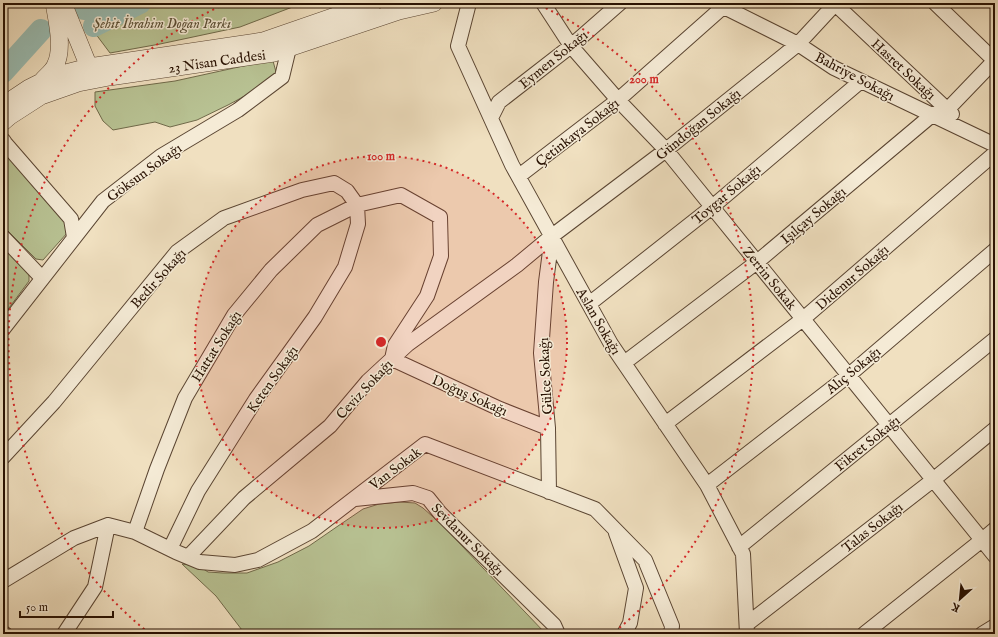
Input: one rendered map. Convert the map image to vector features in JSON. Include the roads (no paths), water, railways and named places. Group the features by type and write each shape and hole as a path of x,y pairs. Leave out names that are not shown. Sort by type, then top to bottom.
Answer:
{"street":[{"path":"41,82 54,68 57,62 59,28 54,3"},
{"path":"63,3 89,67 96,75 109,77"},
{"name":"23 Nisan Caddesi","path":"3,122 41,96 78,83 109,77 274,53 288,40 373,3"},
{"name":"23 Nisan Caddesi","path":"3,106 18,94 41,82 58,75 89,67 263,40 288,40 399,10 434,3"},
{"name":"Aslan Sokağı","path":"469,3 458,46 512,164 611,344 707,485 744,554 747,629"},
{"name":"Zerrin Sokak","path":"543,3 571,46 618,100 666,150 995,556"},
{"name":"Eymen Sokağı","path":"490,118 499,102 571,46 620,3"},
{"name":"Gündoğan Sokağı","path":"552,236 666,150 798,44 835,3"},
{"name":"Hasret Sokağı","path":"835,3 974,135"},
{"path":"935,3 995,60"},
{"name":"Bahriye Sokağı","path":"720,5 798,44 834,68 995,146"},
{"name":"Çetinkaya Sokağı","path":"519,176 618,100 720,5"},
{"name":"Göksun Sokağı","path":"3,329 103,201 161,156 238,110 282,77 288,40"},
{"name":"Işılçay Sokağı","path":"624,363 757,262 932,115 947,110 995,60"},
{"name":"Toygar Sokağı","path":"589,304 712,207 861,81"},
{"path":"3,140 71,219 74,238"},
{"name":"Didenur Sokağı","path":"665,424 803,319 995,153"},
{"name":"Bedir Sokağı","path":"3,457 54,402 177,252 218,222 224,218 302,190 334,183 347,191 357,205"},
{"name":"Hattat Sokağı","path":"135,532 157,469 185,398 234,315 271,270 318,225 357,205 401,195 440,217 441,256 427,296 395,345 392,359"},
{"name":"Keten Sokağı","path":"170,549 198,491 256,399 315,317 345,267 358,224 357,205"},
{"name":"Ceviz Sokağı","path":"188,557 244,498 330,426 368,381 408,344 517,266 552,236"},
{"name":"Gülce Sokağı","path":"549,492 548,428 541,353 546,282 552,236"},
{"path":"3,237 42,278"},
{"name":"Alıç Sokağı","path":"707,485 848,375 995,250"},
{"name":"Fikret Sokağı","path":"739,547 995,339"},
{"name":"Doğuş Sokağı","path":"392,359 500,409 548,428"},
{"name":"Talas Sokağı","path":"747,629 995,429"},
{"name":"Van Sokak","path":"108,525 135,532 200,562 234,565 258,560 312,531 425,444 595,509 645,560 672,626 671,634"},
{"name":"Sevdanur Sokağı","path":"354,499 413,493 428,498 440,513 554,625 558,634"},
{"path":"3,581 74,538 108,525"},
{"path":"64,634 95,587 108,525"},
{"path":"614,529 636,588 630,623 624,634"},
{"path":"864,634 995,529"},
{"path":"982,634 995,626"}],"waterway":[{"path":"84,9 110,3"},
{"path":"94,26 140,3"},
{"path":"3,72 41,30"}],"park label":[{"name":"Şehit İbrahim Doğan Parkı","path":"162,23"}]}
